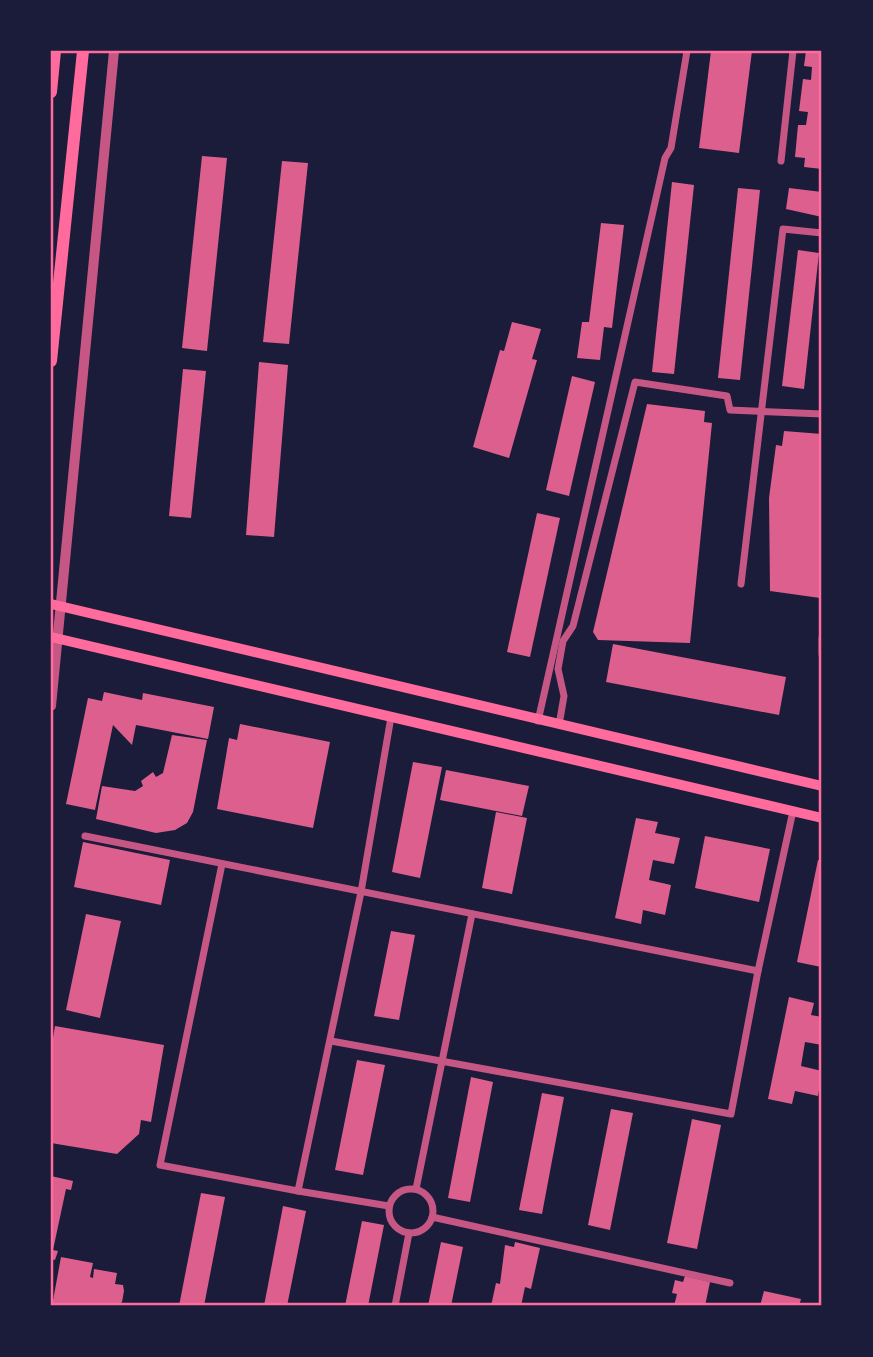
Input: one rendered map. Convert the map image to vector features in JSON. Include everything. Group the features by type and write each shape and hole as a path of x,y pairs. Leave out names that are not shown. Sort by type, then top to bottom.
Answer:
{"highway":[{"path":"51,92 55,51"},
{"path":"51,361 83,51"}],"main road":[{"path":"55,606 822,786"},
{"path":"54,638 822,818"}],"street":[{"path":"51,706 55,606 114,51"},
{"path":"538,720 665,158 671,148 687,51"},
{"path":"781,161 793,51"},
{"path":"741,584 783,229 822,233"},
{"path":"559,725 564,696 558,669 563,641 573,626 635,382 727,396 730,410 822,414"},
{"path":"822,638 822,654"},
{"path":"298,1191 361,892 391,717"},
{"path":"331,1041 731,1114 758,971 793,811"},
{"path":"85,836 758,971"},
{"path":"222,864 160,1165 389,1206"},
{"path":"416,1189 472,914"},
{"path":"416,1189 428,1197 432,1217 423,1230 409,1233 401,1231 390,1221 389,1206 396,1194 416,1189"},
{"path":"432,1217 730,1283"},
{"path":"395,1306 409,1233"}],"building":[{"path":"711,51 752,51 739,153 699,148"},
{"path":"806,51 822,51 822,169 804,167 805,158 795,157 798,125 806,125 808,112 799,111 803,79 811,80 812,67 804,66"},
{"path":"202,156 227,158 207,351 182,348"},
{"path":"282,161 308,163 289,344 263,342"},
{"path":"672,182 694,185 674,374 652,372"},
{"path":"738,188 760,190 740,380 718,378"},
{"path":"789,188 822,192 822,217 786,209"},
{"path":"601,223 624,225 612,328 604,327 600,360 577,358 582,322 589,322"},
{"path":"798,250 819,253 804,389 782,386"},
{"path":"512,322 541,329 532,359 537,360 509,458 473,447 500,350 504,351"},
{"path":"259,362 288,365 274,537 246,535"},
{"path":"183,369 206,371 191,518 169,516"},
{"path":"572,376 595,382 569,496 546,490"},
{"path":"647,404 705,411 704,422 712,423 690,643 598,640 593,632"},
{"path":"784,431 822,434 820,598 770,591 769,498 776,445 782,446"},
{"path":"537,513 560,518 530,657 507,652"},
{"path":"613,644 786,677 779,715 606,682"},
{"path":"104,692 142,700 143,693 214,707 208,739 136,725 132,745 113,725 95,810 66,804 88,698 102,701"},
{"path":"240,724 330,742 313,828 217,809 229,738 237,740"},
{"path":"172,735 207,740 193,812 187,823 175,830 156,833 96,819 102,786 135,791 143,786 141,781 153,772 156,777 163,773"},
{"path":"413,762 442,767 420,878 392,872"},
{"path":"446,770 529,786 522,816 440,800"},
{"path":"496,812 527,818 512,894 482,888"},
{"path":"636,818 658,822 655,833 680,838 674,864 653,860 649,880 671,885 665,915 643,910 641,924 615,918"},
{"path":"705,836 770,849 759,902 695,888"},
{"path":"83,842 170,860 161,905 74,887"},
{"path":"818,860 822,861 821,967 797,962"},
{"path":"86,914 121,921 100,1018 66,1010"},
{"path":"391,931 415,935 399,1020 374,1016"},
{"path":"789,997 814,1003 811,1015 822,1017 822,1045 805,1042 801,1066 822,1071 818,1096 795,1091 792,1104 768,1099"},
{"path":"55,1026 164,1045 151,1122 141,1120 139,1134 117,1154 51,1143 51,1050"},
{"path":"357,1060 385,1065 363,1175 335,1170"},
{"path":"471,1077 493,1082 470,1202 448,1198"},
{"path":"542,1093 564,1097 542,1214 519,1210"},
{"path":"611,1109 633,1113 610,1230 588,1225"},
{"path":"692,1119 721,1125 697,1249 667,1243"},
{"path":"51,1176 73,1181 71,1190 66,1189 53,1250 58,1251 55,1260 51,1259"},
{"path":"201,1193 225,1197 204,1306 179,1306"},
{"path":"283,1206 306,1211 287,1306 264,1306"},
{"path":"362,1221 384,1225 368,1306 345,1306"},
{"path":"441,1242 463,1247 451,1306 428,1306"},
{"path":"515,1242 540,1248 531,1289 525,1287 521,1306 491,1306 496,1283 500,1284 505,1245 514,1247"},
{"path":"61,1257 93,1263 90,1277 93,1278 94,1269 117,1273 115,1284 123,1285 122,1302 118,1306 52,1306"},
{"path":"685,1276 710,1282 705,1306 674,1306 677,1294 672,1293 675,1280 683,1282"},
{"path":"764,1291 801,1299 799,1306 760,1306"}]}
